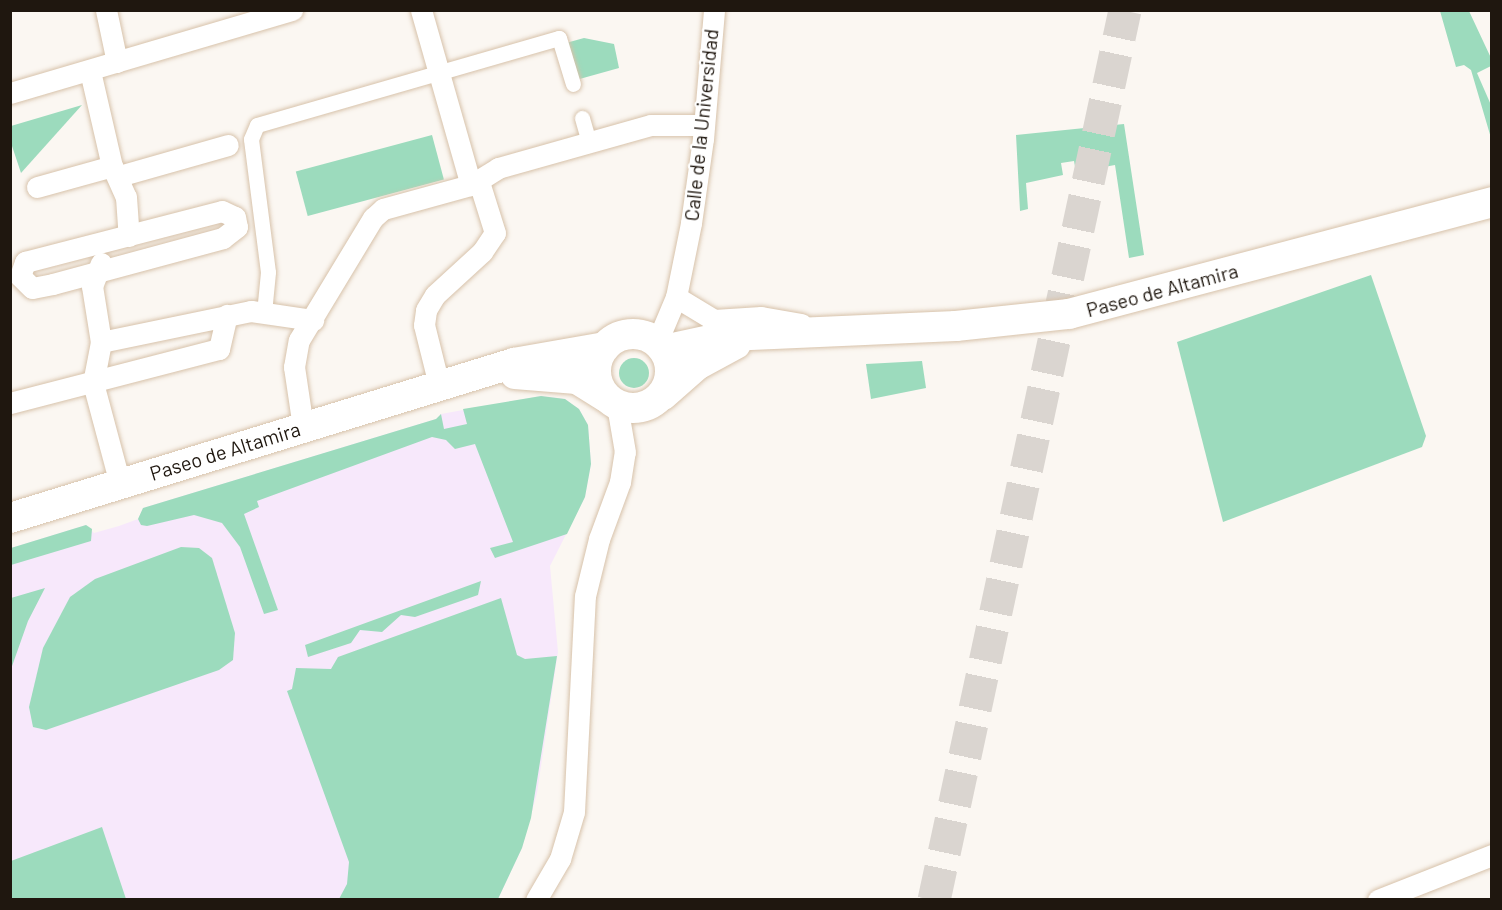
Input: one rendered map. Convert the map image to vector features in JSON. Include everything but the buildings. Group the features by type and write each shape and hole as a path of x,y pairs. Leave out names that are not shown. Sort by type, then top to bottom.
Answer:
{"main road":[{"name":"Paseo de Altamira","path":"660,346 728,336 956,326 1069,314 1491,202"},
{"name":"Paseo de Altamira","path":"663,395 708,357 769,333"},
{"path":"628,334 643,335 660,346 670,364 670,380 663,395 650,405 634,409 612,401 596,372 605,347 628,334"},
{"name":"Paseo de Altamira","path":"10,518 514,363 605,347"},
{"name":"Paseo de Altamira","path":"485,373 544,374 577,379 612,401"}],"street":[{"path":"106,10 117,62"},
{"path":"10,93 90,71 233,19 292,10"},
{"path":"421,10 436,73 475,184 495,233 482,252 435,295 426,310 424,325 439,385"},
{"name":"Calle de la Universidad","path":"660,346 676,297 699,174 714,10"},
{"path":"264,313 268,272 251,139 258,125 559,38 573,84"},
{"path":"90,71 128,208 119,237 92,286 101,342 93,383 120,484"},
{"path":"582,118 590,142"},
{"path":"303,427 294,367 299,340 373,218 383,209 475,184 486,173 498,168 590,142 667,123 704,125"},
{"path":"37,187 228,145"},
{"path":"222,211 235,217 237,222 233,231 223,238 98,272 32,288 20,276 26,262 222,211"},
{"name":"Paseo de Altamira","path":"676,297 714,320 761,317 825,331"},
{"path":"101,342 227,315 264,313 313,320"},
{"path":"10,403 219,349 227,315"},
{"path":"536,900 560,859 574,812 585,596 599,539 620,482 625,452 612,401"},
{"path":"1378,900 1491,855"}],"shaded area":[{"path":"541,396 565,399 579,409 588,425 591,464 585,497 550,566 558,652 537,793 522,848 498,899 11,900 11,548 86,525 94,533 119,526 138,519 143,508 436,419 441,414"}],"green space":[{"path":"1440,11 1469,11 1491,58 1491,66 1477,73 1491,105 1491,138 1471,70 1464,65 1456,67"},
{"path":"584,38 614,44 619,68 576,80 566,43"},
{"path":"82,105 21,173 11,143 11,126"},
{"path":"1124,124 1144,255 1129,258 1115,165 1076,172 1074,161 1061,163 1063,175 1026,183 1028,209 1020,211 1016,135"},
{"path":"432,135 444,179 308,216 296,171"},
{"path":"1371,275 1426,436 1422,447 1223,522 1177,342"},
{"path":"634,358 645,362 649,373 645,384 634,388 623,384 619,373 623,362"},
{"path":"922,361 926,388 871,399 866,364"},
{"path":"541,396 565,399 579,409 588,425 591,464 585,497 567,534 495,558 490,548 513,542 475,444 455,449 446,440 432,437 257,501 259,507 244,514 278,610 264,614 240,547 222,523 194,515 147,526 141,525 138,519 143,508 436,419 441,414 444,429 467,424 463,409"},
{"path":"86,525 92,529 91,541 11,565 11,548"},
{"path":"181,547 199,548 212,558 235,633 233,660 219,670 46,730 33,727 29,707 43,648 70,597 95,579"},
{"path":"481,581 478,595 415,617 401,615 382,632 360,630 351,643 308,657 305,645"},
{"path":"45,588 28,621 11,669 11,598"},
{"path":"501,598 517,655 525,659 557,656 531,818 522,848 498,899 339,899 347,884 349,862 287,691 292,689 296,668 331,669 338,657"},
{"path":"102,827 126,899 11,899 11,861"}],"tunnel":[{"path":"934,900 1125,10"}]}
